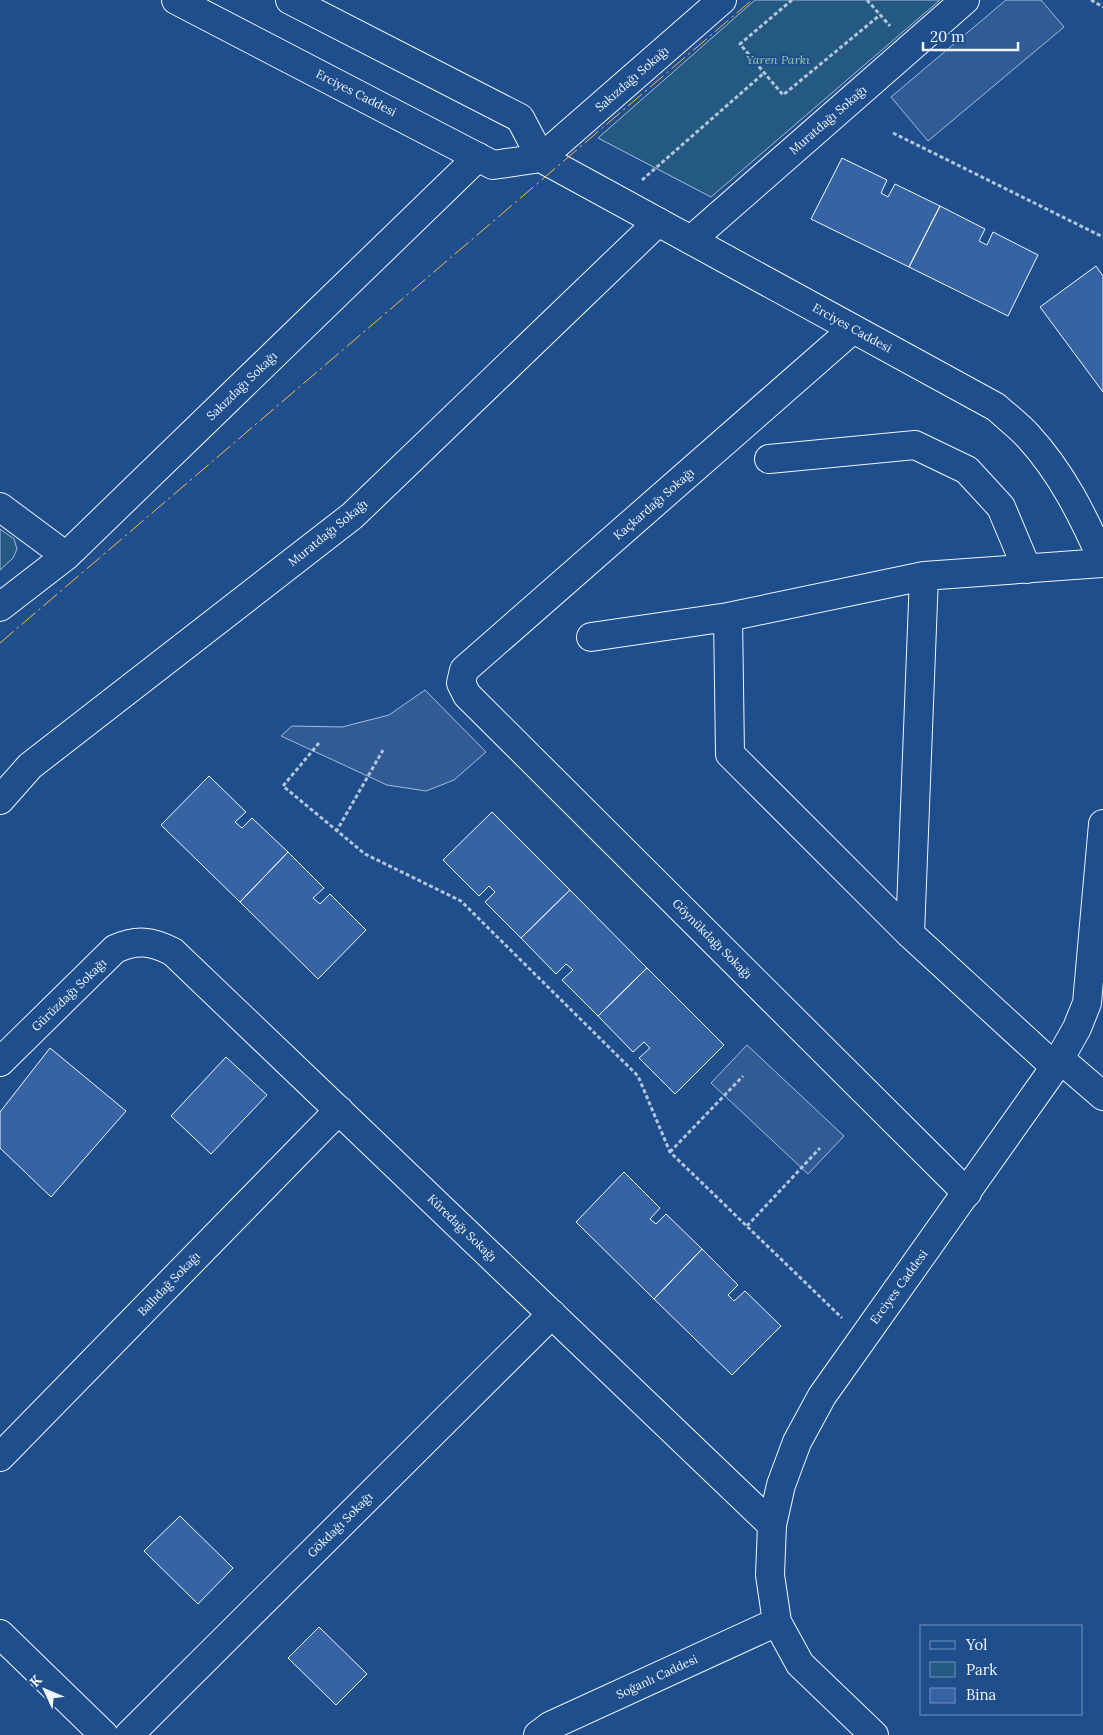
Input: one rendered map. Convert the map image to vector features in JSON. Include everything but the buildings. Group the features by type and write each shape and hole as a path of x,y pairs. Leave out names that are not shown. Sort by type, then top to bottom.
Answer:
{"street":[{"name":"Erciyes Caddesi","path":"176,0 493,165 541,158 996,407 1028,435 1051,465 1079,508 1103,562"},
{"path":"290,0 520,118 541,158"},
{"name":"Sakızdağı Sokağı","path":"541,158 722,0"},
{"name":"Muratdağı Sokağı","path":"691,240 965,0"},
{"name":"Sakızdağı Sokağı","path":"0,607 66,556 478,157"},
{"name":"Muratdağı Sokağı","path":"0,800 30,766 352,516 658,222"},
{"name":"Kaçkardağı Sokağı","path":"461,683 464,670 852,329"},
{"path":"768,459 915,445 967,470 1001,507 1027,569"},
{"path":"0,507 66,556"},
{"path":"591,637 728,617 924,576 1103,562"},
{"path":"910,934 924,576"},
{"path":"728,617 730,754 910,934 1057,1063 1103,1096"},
{"name":"Göynükdağı Sokağı","path":"461,683 467,695 967,1193"},
{"name":"Erciyes Caddesi","path":"874,1735 800,1664 777,1622 770,1575 772,1525 781,1485 797,1442 822,1396 967,1193 1057,1063 1077,1028 1088,1003 1103,824"},
{"name":"Gürüzdağı Sokağı","path":"0,1062 116,949 130,942 145,941"},
{"name":"Küredağı Sokağı","path":"145,941 159,944 173,952 772,1525"},
{"name":"Ballıdağ Sokağı","path":"0,1457 339,1110"},
{"name":"Gökdağı Sokağı","path":"129,1735 552,1314"},
{"name":"Soğanlı Caddesi","path":"538,1735 550,1726 777,1622"},
{"path":"1,1636 104,1735"}],"path":[{"path":"792,0 740,44 783,95 880,14"},
{"path":"1091,0 1103,7"},
{"path":"619,201 764,73"},
{"path":"893,133 1103,237"},
{"path":"319,743 283,786 336,832 365,854 461,901 638,1076 670,1152 862,1338"},
{"path":"336,832 383,750"},
{"path":"670,1152 743,1076"},
{"path":"747,1226 820,1148"}],"green space":[{"name":"Yaren Parkı","path":"755,0 940,0 711,197 598,138"},
{"path":"0,529 14,539 17,549 13,558 0,570"}],"shaded area":[{"path":"1006,0 1041,0 1064,27 928,141 891,97"},
{"path":"425,690 486,752 454,780 426,791 387,785 281,736 292,726 342,727 389,715"},
{"path":"747,1045 844,1136 808,1174 711,1083"}],"power":[{"path":"0,643 752,0"}]}
